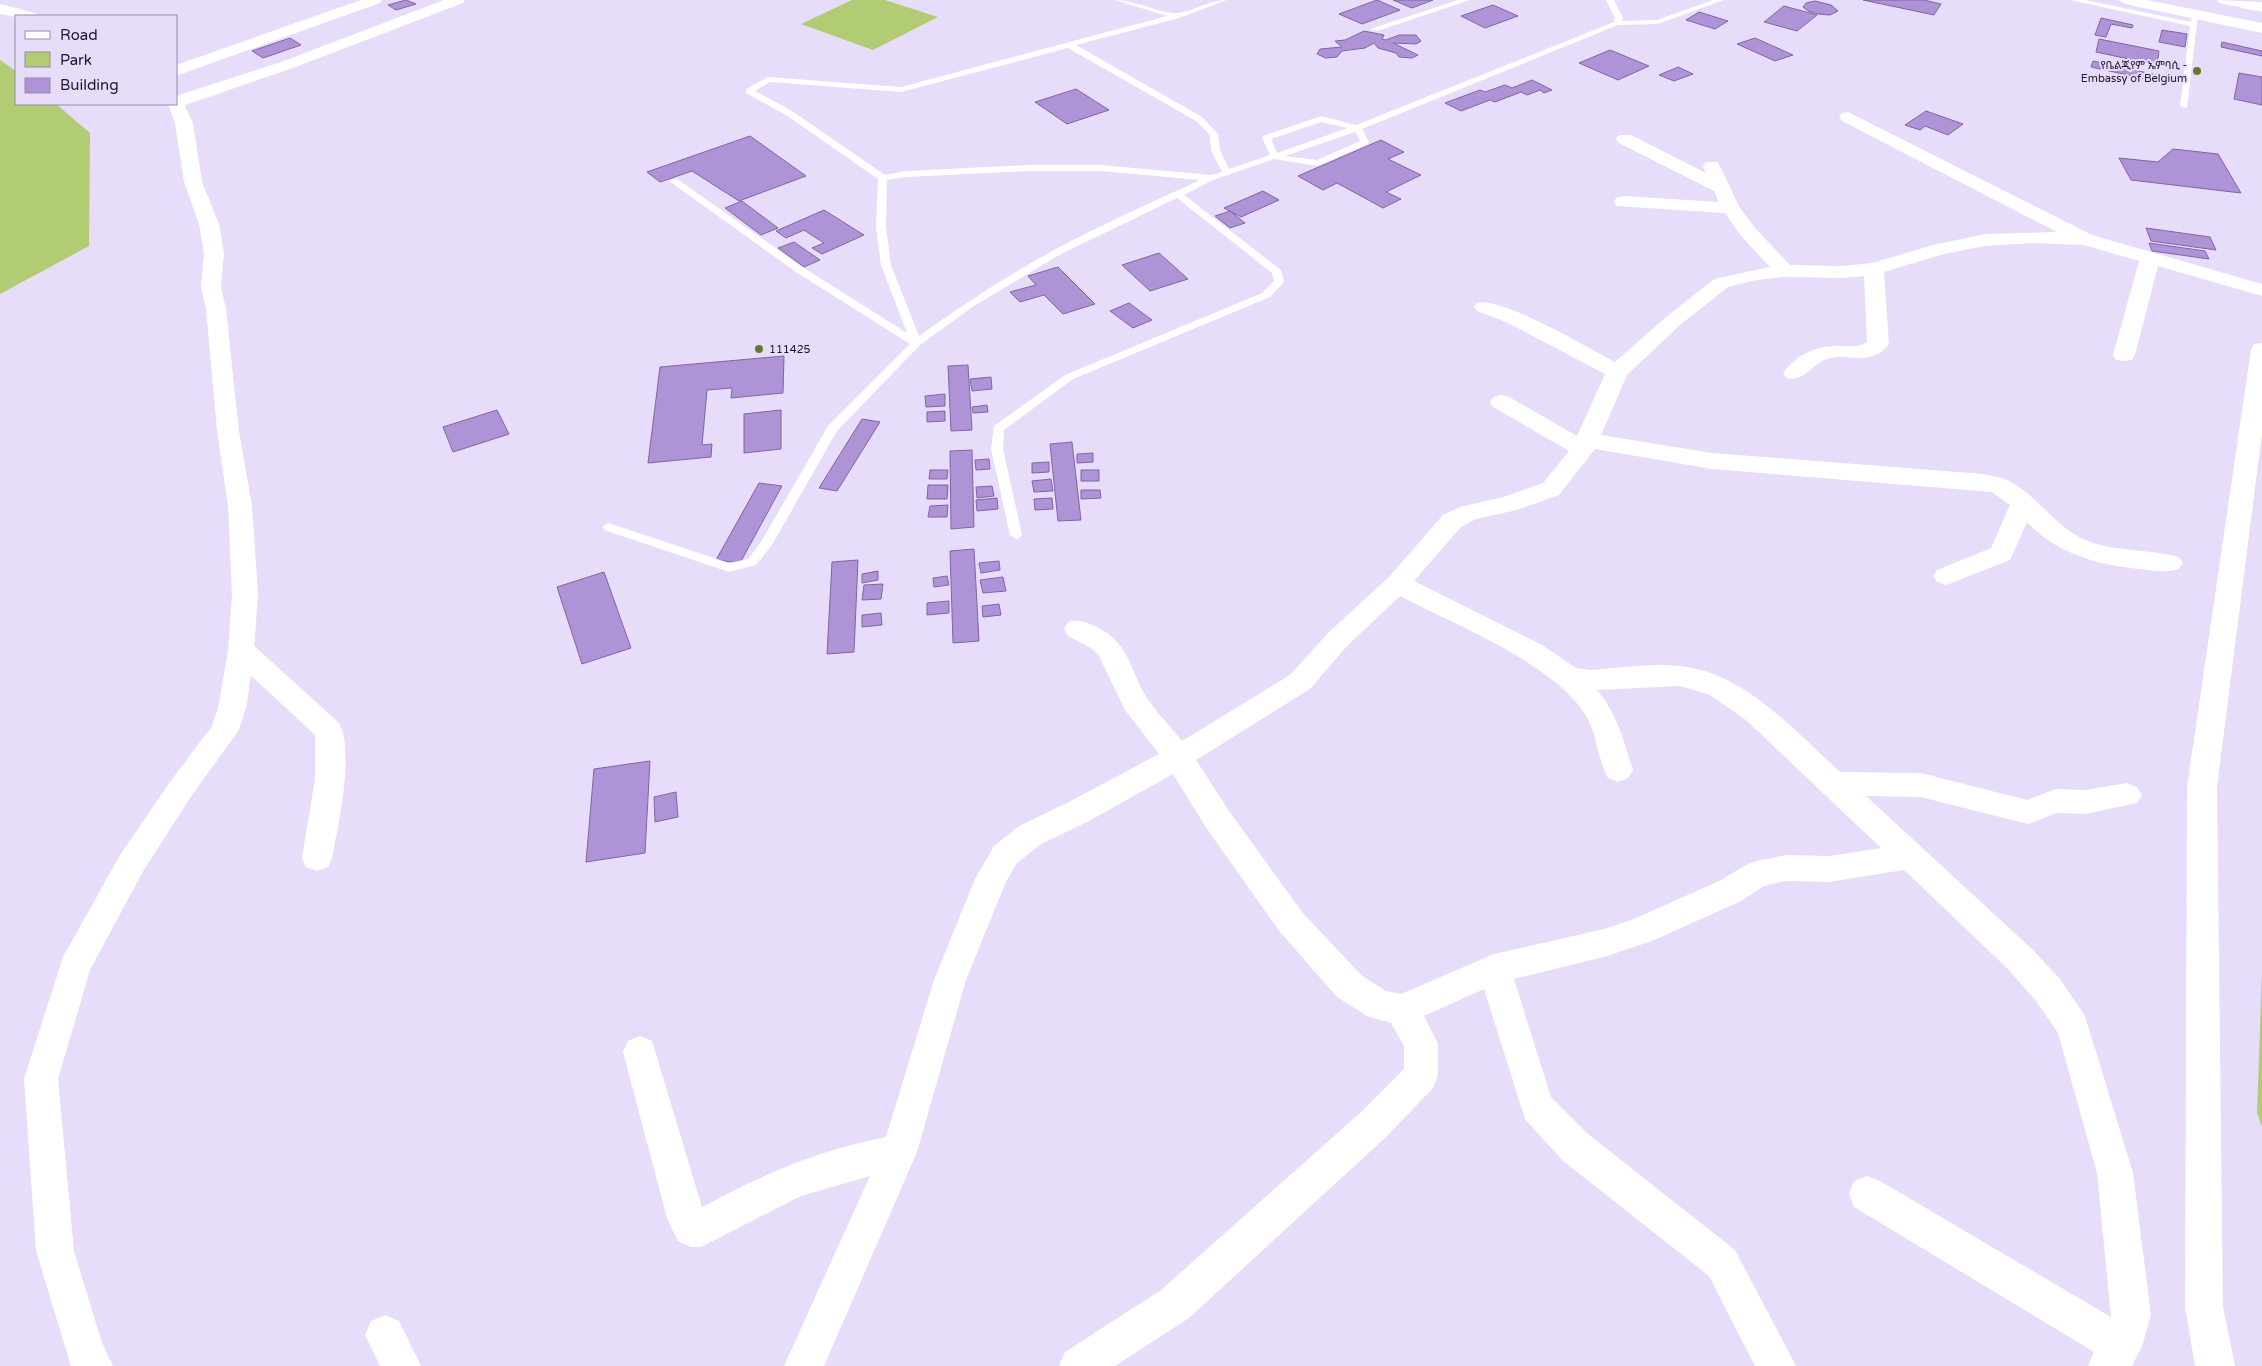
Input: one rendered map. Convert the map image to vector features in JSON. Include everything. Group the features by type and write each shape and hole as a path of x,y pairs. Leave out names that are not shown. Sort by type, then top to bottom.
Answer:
{"street":[{"path":"178,70 376,0"},
{"path":"178,102 287,65 458,0"},
{"path":"2125,0 2195,19 2262,28"},
{"path":"2182,0 2262,16"},
{"path":"2224,0 2262,7"},
{"path":"0,9 26,15"},
{"path":"93,1366 85,1352 55,1251 41,1079 75,967 131,864 180,790 225,730 233,704 241,650 245,594 240,506 228,431 216,309 211,287 214,254 209,224 193,182 185,140 184,123 177,105"},
{"path":"1848,117 2085,239 2262,290"},
{"path":"1625,139 1722,188"},
{"path":"1712,166 1731,208 1748,232 1785,271"},
{"path":"1623,202 1731,208"},
{"path":"804,1366 899,1152 950,980 991,879 1005,855 1030,835 1078,812 1178,756 1300,682 1338,640 1397,584 1442,530 1452,521 1469,513 1508,504 1551,488 1585,445 1618,372 1673,321 1722,283 1756,274 1785,271 1843,272 1874,269 1940,249 1985,240 2033,237 2085,239"},
{"path":"2124,355 2150,257"},
{"path":"1794,373 1822,353 1858,353 1873,349 1878,344 1874,269"},
{"path":"1484,307 1512,318 1618,372"},
{"path":"2215,1366 2204,1307 2202,787 2262,349"},
{"path":"1501,402 1585,445 1712,460 1983,482 2000,486 2023,503 2041,524 2075,546 2111,558 2170,563"},
{"path":"1946,576 2001,554 2023,503"},
{"path":"1397,584 1532,652 1570,676 1597,709 1610,741 1618,770"},
{"path":"1077,629 1100,640 1110,650 1135,702 1178,756 1218,820 1291,922 1350,986 1379,1005 1402,1010 1494,968 1604,943 1641,931 1730,891 1757,874 1786,868 1829,868 1910,856"},
{"path":"241,650 329,731 332,759 331,780 317,858"},
{"path":"1570,676 1590,680 1680,676 1719,687 1756,712 2020,959 2048,990 2073,1027 2114,1173 2132,1315 2115,1356 1867,1194"},
{"path":"1833,784 1920,785 2028,812 2056,801 2086,802 2127,795"},
{"path":"1494,968 1537,1107 1575,1147 1722,1263 1776,1366"},
{"path":"1079,1366 1175,1304 1373,1125 1421,1076 1421,1044 1402,1010"},
{"path":"640,1052 686,1218 691,1228 701,1228 784,1185 819,1172 851,1161 899,1152"}],"lane":[{"path":"1119,0 1176,16"},
{"path":"1212,178 1101,168 1031,168 906,174 883,178 789,113 748,91 768,79 901,90 1176,16 1223,0"},
{"path":"1374,29 1466,0"},
{"path":"1610,0 1619,18 1617,23"},
{"path":"608,527 729,568 752,562 766,545 832,429 916,342 970,304 1058,252 1212,178 1357,128 1617,23 1658,22 1720,0"},
{"path":"2074,0 2195,19 2184,106"},
{"path":"1069,45 1199,119 1214,134 1213,146 1228,174"},
{"path":"1321,119 1357,128 1366,142 1318,163 1275,157 1266,138 1321,119"},
{"path":"883,178 881,227 886,265 916,342"},
{"path":"674,181 800,270 916,342"},
{"path":"1016,534 997,449 998,429 1069,377 1266,295 1279,282 1277,272 1176,194"}],"green space":[{"path":"852,0 885,0 938,17 873,50 801,24"},
{"path":"0,60 15,70 15,105 57,105 90,133 89,246 0,294"},
{"path":"2262,972 2262,1127 2257,1113"}],"building":[{"path":"406,0 416,4 396,10 388,5"},
{"path":"1377,0 1400,10 1362,24 1339,14"},
{"path":"1393,0 1433,0 1412,8"},
{"path":"1863,0 1924,0 1941,4 1934,15"},
{"path":"1815,1 1831,5 1838,11 1830,15 1818,14 1808,11 1803,7 1806,3"},
{"path":"1493,5 1518,16 1485,28 1461,16"},
{"path":"1784,6 1817,15 1797,31 1764,22"},
{"path":"1699,12 1728,21 1715,29 1686,20"},
{"path":"2101,18 2133,25 2132,28 2111,24 2106,37 2095,35"},
{"path":"2162,30 2187,34 2185,47 2159,42"},
{"path":"1364,31 1384,35 1382,39 1386,40 1399,35 1416,35 1421,41 1416,44 1393,43 1418,55 1412,58 1399,57 1396,53 1378,48 1374,43 1365,48 1342,51 1337,57 1326,58 1317,54 1320,49 1342,47 1335,41 1345,40"},
{"path":"290,38 301,45 263,58 252,51"},
{"path":"1755,38 1793,55 1775,61 1737,44"},
{"path":"2099,39 2159,51 2157,65 2096,52"},
{"path":"2222,42 2262,51 2262,56 2221,47"},
{"path":"1610,50 1649,66 1618,80 1579,63"},
{"path":"2093,61 2157,75 2155,81 2091,67"},
{"path":"1678,67 1693,74 1674,81 1659,75"},
{"path":"2239,73 2262,77 2262,105 2234,99"},
{"path":"1532,80 1552,90 1544,93 1540,90 1527,95 1521,92 1495,102 1490,100 1461,111 1445,103 1480,90 1485,92 1505,85 1512,88"},
{"path":"1076,89 1109,110 1067,124 1035,102"},
{"path":"1926,111 1963,124 1948,135 1925,126 1920,130 1905,125"},
{"path":"750,136 806,176 739,201 692,171 660,182 647,172"},
{"path":"1381,140 1404,152 1388,159 1421,175 1386,192 1401,199 1383,208 1337,183 1323,190 1298,176"},
{"path":"2173,149 2218,154 2241,193 2131,180 2119,158 2158,162"},
{"path":"1263,191 1279,200 1241,217 1224,208"},
{"path":"742,201 778,228 761,235 725,208"},
{"path":"824,210 864,235 822,254 812,248 824,243 804,230 786,238 776,231"},
{"path":"1230,211 1245,223 1230,228 1215,216"},
{"path":"2146,228 2210,237 2216,250 2151,241"},
{"path":"794,242 820,260 804,267 778,248"},
{"path":"2149,243 2205,251 2209,259 2152,251"},
{"path":"1159,253 1188,279 1150,291 1122,265"},
{"path":"1058,267 1095,304 1063,314 1044,295 1020,302 1010,292 1036,285 1028,276"},
{"path":"1129,303 1152,320 1133,328 1110,311"},
{"path":"784,356 783,393 731,398 732,388 707,390 702,445 712,444 711,457 648,463 660,367"},
{"path":"968,365 972,430 951,431 948,366"},
{"path":"991,377 992,389 972,391 970,379"},
{"path":"945,394 945,406 926,407 925,396"},
{"path":"987,405 988,412 973,413 972,407"},
{"path":"497,410 509,434 453,452 443,427"},
{"path":"781,410 781,449 744,453 744,414"},
{"path":"945,411 945,421 927,422 927,412"},
{"path":"862,419 880,422 837,491 819,488"},
{"path":"1072,442 1081,520 1058,521 1050,444"},
{"path":"972,450 974,527 951,529 950,451"},
{"path":"1093,453 1093,462 1077,463 1077,454"},
{"path":"989,459 990,469 976,470 975,460"},
{"path":"1049,462 1049,472 1032,473 1032,463"},
{"path":"930,470 948,470 947,479 929,479"},
{"path":"1081,470 1099,470 1099,481 1081,481"},
{"path":"1051,479 1053,491 1034,492 1032,481"},
{"path":"759,483 782,486 740,563 716,560"},
{"path":"928,485 948,485 947,499 927,499"},
{"path":"992,486 994,496 977,498 976,487"},
{"path":"1081,490 1100,490 1101,498 1081,499"},
{"path":"997,498 998,509 977,511 976,500"},
{"path":"1052,498 1053,509 1035,510 1034,499"},
{"path":"948,505 947,517 928,517 930,506"},
{"path":"974,549 979,641 953,643 950,551"},
{"path":"858,560 854,652 827,654 832,562"},
{"path":"999,561 1000,570 981,573 979,563"},
{"path":"878,571 878,580 862,583 862,574"},
{"path":"604,572 631,648 582,664 557,587"},
{"path":"947,576 949,585 934,587 933,578"},
{"path":"1003,577 1006,591 983,593 980,580"},
{"path":"883,584 881,599 862,600 864,585"},
{"path":"949,601 949,613 927,615 927,603"},
{"path":"999,604 1001,615 983,617 982,606"},
{"path":"881,613 882,625 862,627 862,615"},
{"path":"650,761 645,853 586,862 594,769"},
{"path":"676,792 678,817 655,822 654,797"}],"place":[{"name":"የቤልጂየም ኤምባሲ - Embassy of Belgium","path":"2197,71"},
{"name":"111425","path":"759,349"}]}
